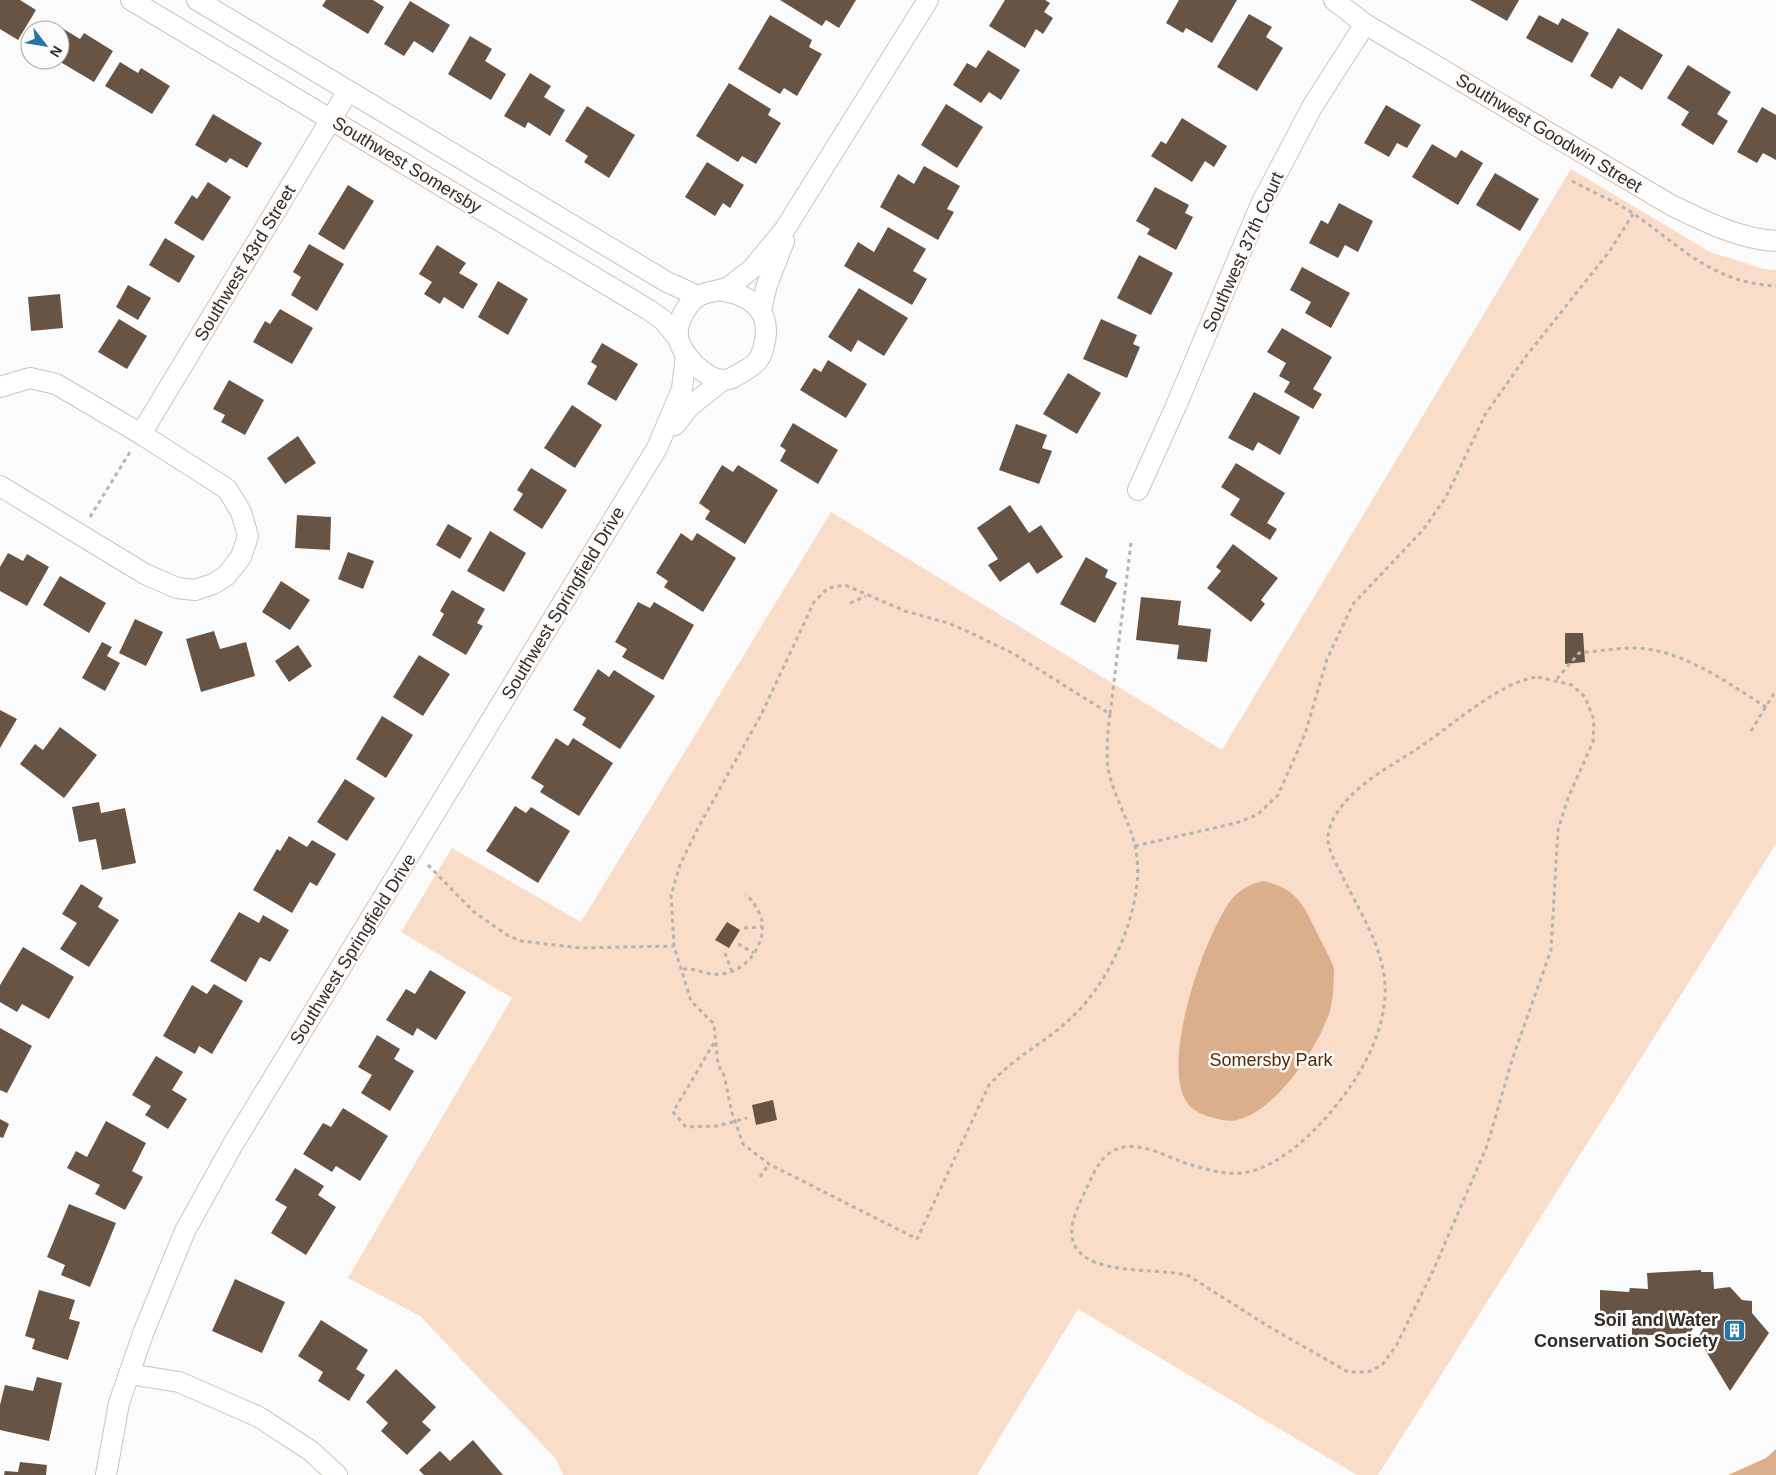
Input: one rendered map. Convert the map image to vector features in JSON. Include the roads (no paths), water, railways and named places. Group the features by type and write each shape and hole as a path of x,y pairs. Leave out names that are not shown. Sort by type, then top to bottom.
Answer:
{"street":[{"name":"Southwest Somersby","path":"131,0 649,310 663,320 682,347"},
{"name":"Southwest Somersby","path":"197,0 667,282 698,296"},
{"path":"801,205 777,256 761,310 767,334 763,351 756,364 735,377 723,380 700,370 682,347 684,312 698,296 729,287 753,268 801,205 928,0"},
{"name":"Southwest Goodwin Street","path":"1334,0 1365,24 1671,205 1705,222 1739,234 1776,241"},
{"name":"Southwest 37th Court","path":"1138,490 1180,398 1261,204 1312,107 1365,24"},
{"name":"Southwest 43rd Street","path":"141,434 348,91"},
{"path":"719,290 736,292 747,298 761,310"},
{"name":"Southwest Springfield Drive","path":"657,448 682,389 682,347"},
{"path":"0,387 30,378 56,384 141,434 227,489 241,512 248,536 241,557 226,576 213,584 194,590 177,588 145,574 0,486"},
{"name":"Southwest Springfield Drive","path":"106,1475 119,1403 144,1331 185,1231 232,1146 411,855 657,448 689,407 723,380"},
{"path":"129,1374 179,1382 259,1417 312,1451 337,1475"}],"place":[{"name":"Soil and Water Conservation Society","path":"1734,1330"}],"park label":[{"name":"Somersby Park","path":"1271,1060"}]}
